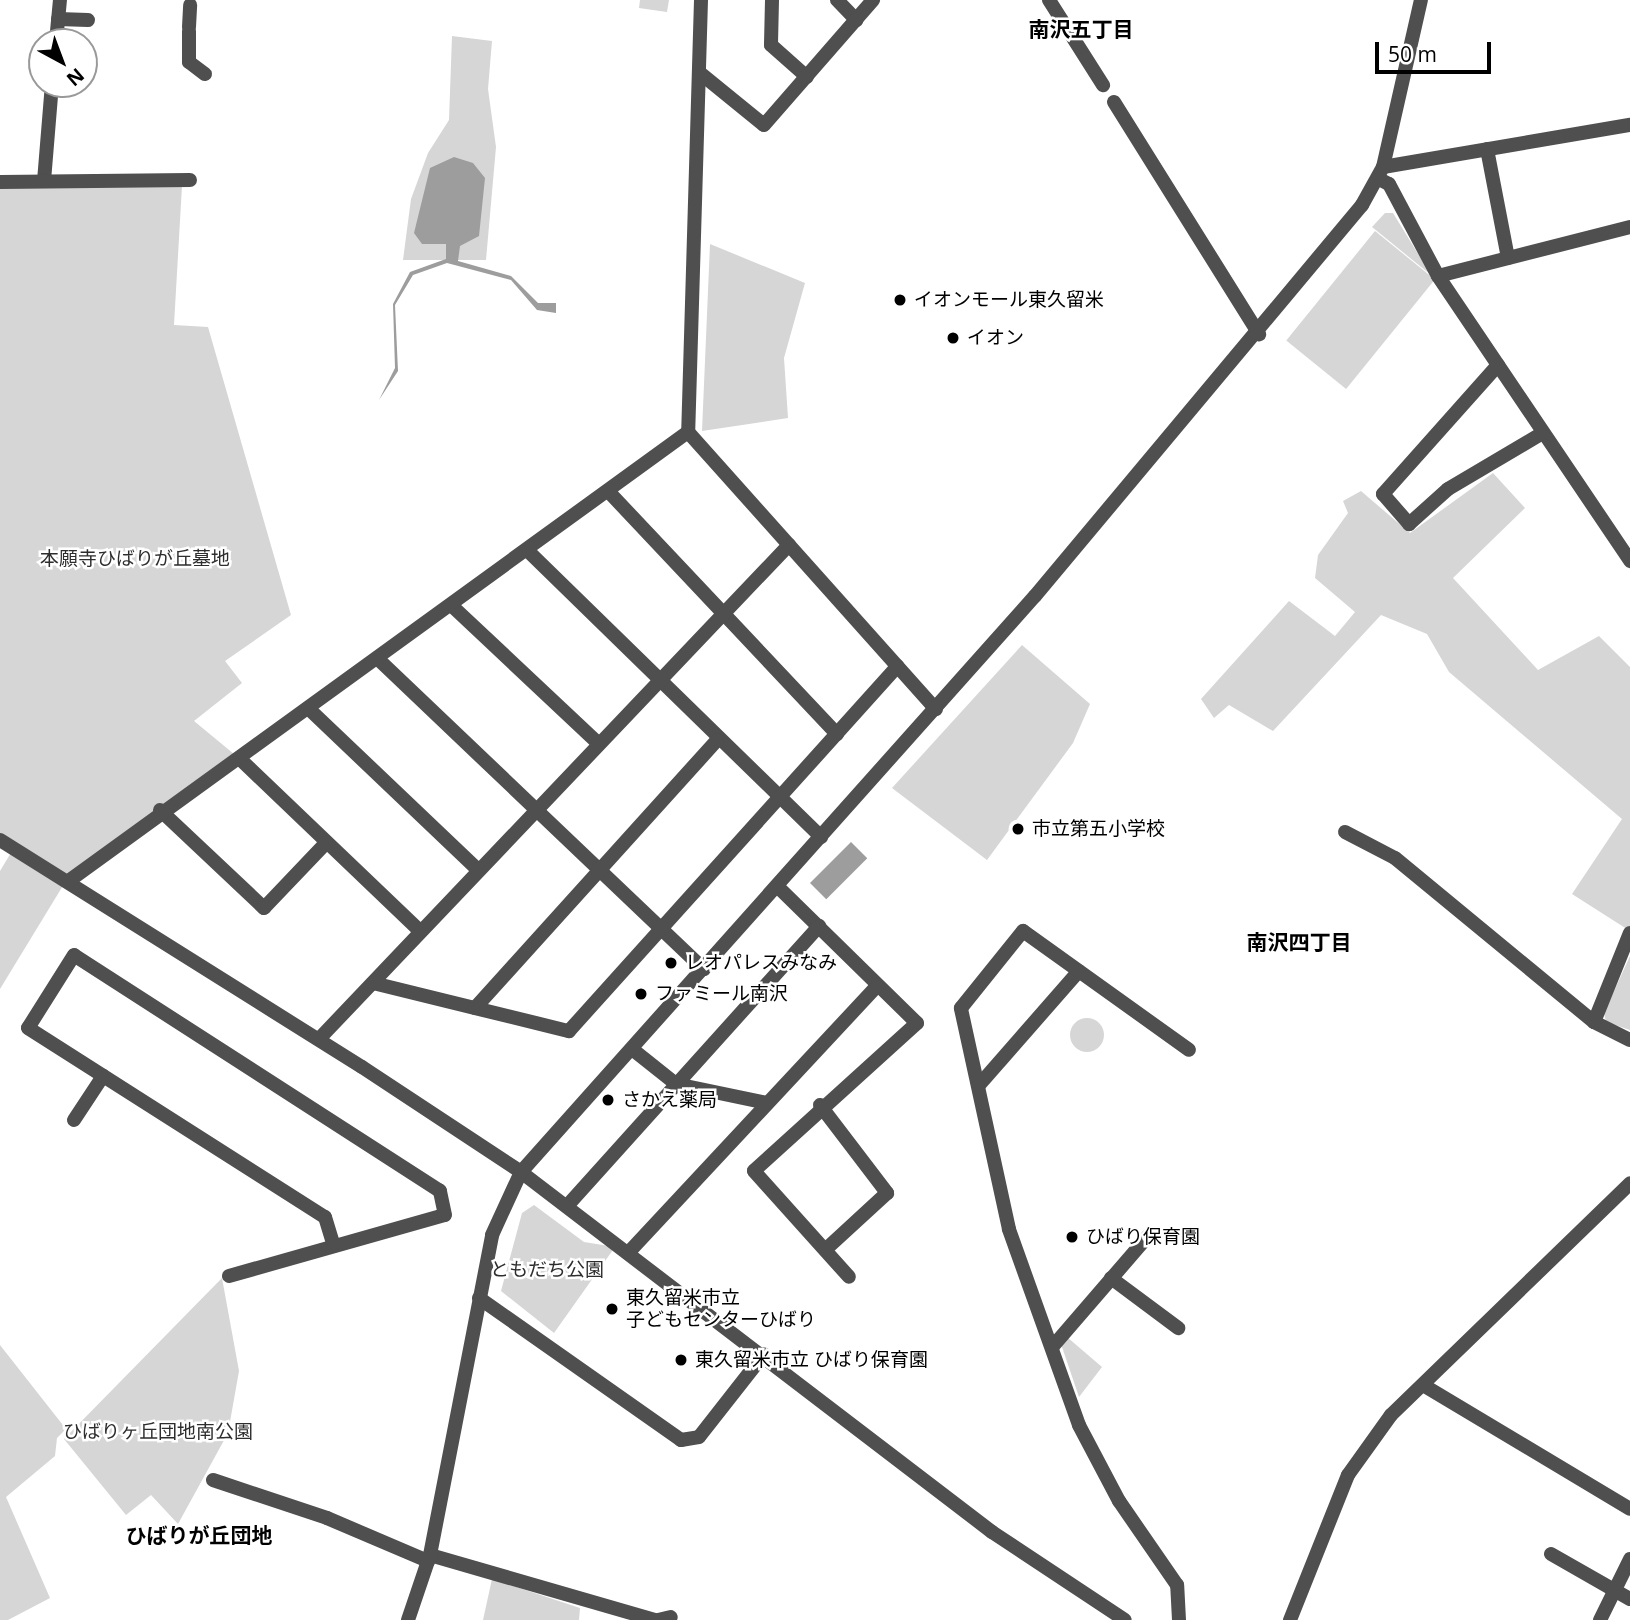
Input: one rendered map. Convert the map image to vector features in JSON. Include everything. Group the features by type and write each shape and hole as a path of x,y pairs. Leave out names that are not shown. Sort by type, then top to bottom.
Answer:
{"street":[{"path":"57,28 60,0"},
{"path":"701,0 688,432 936,709"},
{"path":"772,0 771,45 807,77"},
{"path":"837,0 856,20"},
{"path":"700,73 764,125 873,0"},
{"path":"1049,0 1103,85"},
{"path":"408,1620 429,1558 479,1298 497,1221 521,1172 936,709 1259,334 1381,173 1421,0"},
{"path":"190,5 189,62 205,74"},
{"path":"58,19 88,20"},
{"path":"44,181 51,98"},
{"path":"1114,102 1259,334"},
{"path":"1381,173 1488,149 1630,125"},
{"path":"1488,149 1508,258"},
{"path":"1381,173 1438,276 1541,434 1630,561"},
{"path":"0,182 190,180"},
{"path":"1438,276 1630,227"},
{"path":"1498,365 1383,494 1409,524 1448,489 1541,434"},
{"path":"70,880 160,810 240,759 688,432"},
{"path":"608,491 838,734"},
{"path":"319,1039 419,930 789,545"},
{"path":"527,550 657,682 821,837"},
{"path":"451,605 598,743"},
{"path":"378,659 704,969"},
{"path":"373,983 569,1031 898,666"},
{"path":"309,709 478,870"},
{"path":"475,1008 717,740"},
{"path":"240,759 419,930"},
{"path":"160,810 264,908 326,843"},
{"path":"1345,832 1395,858 1594,1022 1630,1040"},
{"path":"0,840 70,880 521,1172 764,1354 1002,1539 1125,1620"},
{"path":"777,886 917,1023 912,1033 820,1105 754,1171 849,1277"},
{"path":"567,1206 818,926"},
{"path":"1179,1620 1177,1585 1087,1443 1054,1345 1009,1229 980,1084 961,1008 1023,930 1189,1050"},
{"path":"1594,1022 1630,933"},
{"path":"229,1276 445,1215 440,1191 74,955 28,1028 325,1217 334,1246"},
{"path":"980,1084 1079,971"},
{"path":"629,1252 877,986"},
{"path":"632,1049 676,1084 767,1103"},
{"path":"74,1120 103,1076"},
{"path":"820,1105 887,1193 825,1250"},
{"path":"1290,1620 1349,1475 1391,1415 1630,1183"},
{"path":"1054,1345 1149,1235"},
{"path":"1111,1278 1178,1328"},
{"path":"479,1298 503,1309 681,1440 699,1437 764,1354"},
{"path":"1423,1385 1630,1509"},
{"path":"213,1480 327,1518 429,1558 661,1619"},
{"path":"1551,1554 1630,1599"},
{"path":"1600,1620 1630,1559"}],"green space":[{"path":"640,0 669,0 667,12 639,8"},
{"path":"452,36 492,41 488,89 496,147 486,260 403,260 411,199 428,153 449,120"},
{"name":"本願寺ひばりが丘墓地","path":"182,186 174,325 208,327 291,615 225,661 242,683 194,721 240,759 70,880 0,833 0,187"},
{"path":"1385,213 1393,213 1431,275 1372,227"},
{"path":"1375,231 1435,279 1346,389 1286,341"},
{"path":"710,244 805,283 784,358 788,418 702,431"},
{"path":"1493,473 1525,508 1453,578 1538,670 1599,636 1630,667 1630,931 1572,894 1622,819 1449,672 1427,634 1381,615 1273,731 1229,705 1214,718 1201,699 1289,601 1335,636 1355,612 1315,578 1318,555 1348,513 1343,501 1361,491 1410,533"},
{"path":"1022,645 1090,704 1073,743 987,860 892,788"},
{"path":"12,851 64,884 0,989 0,871"},
{"path":"1630,956 1630,1030 1606,1022 1604,1013"},
{"path":"1087,1018 1099,1023 1104,1035 1099,1047 1087,1052 1075,1047 1070,1035 1075,1023"},
{"name":"ともだち公園","path":"534,1205 584,1242 615,1247 554,1333 501,1291 522,1213"},
{"name":"ひばりヶ丘団地南公園","path":"222,1278 239,1371 228,1433 178,1524 151,1495 126,1515 64,1439"},
{"path":"1067,1337 1102,1367 1079,1397 1061,1344"},
{"path":"0,1345 66,1429 57,1438 55,1456 6,1497 50,1598 8,1620 0,1620"},
{"path":"492,1579 580,1608 579,1620 483,1620"}],"shaded area":[{"path":"454,157 473,163 485,178 479,236 460,246 458,261 511,276 538,303 556,303 556,313 537,310 511,280 447,263 413,275 395,305 398,371 379,400 395,368 393,304 410,272 446,259 446,244 422,244 414,233 430,168"},
{"path":"851,842 867,858 826,899 810,883"}],"place":[{"name":"イオンモール東久留米","path":"900,300"},
{"name":"イオン","path":"953,338"},
{"name":"市立第五小学校","path":"1018,829"},
{"name":"レオパレスみなみ","path":"671,963"},
{"name":"ファミール南沢","path":"641,994"},
{"name":"さかえ薬局","path":"608,1100"},
{"name":"ひばり保育園","path":"1072,1237"},
{"name":"東久留米市立 子どもセンターひばり","path":"612,1309"},
{"name":"東久留米市立 ひばり保育園","path":"681,1360"}],"district":[{"name":"南沢五丁目","path":"1081,29"},
{"name":"南沢四丁目","path":"1299,942"},
{"name":"ひばりが丘団地","path":"199,1535"}]}
